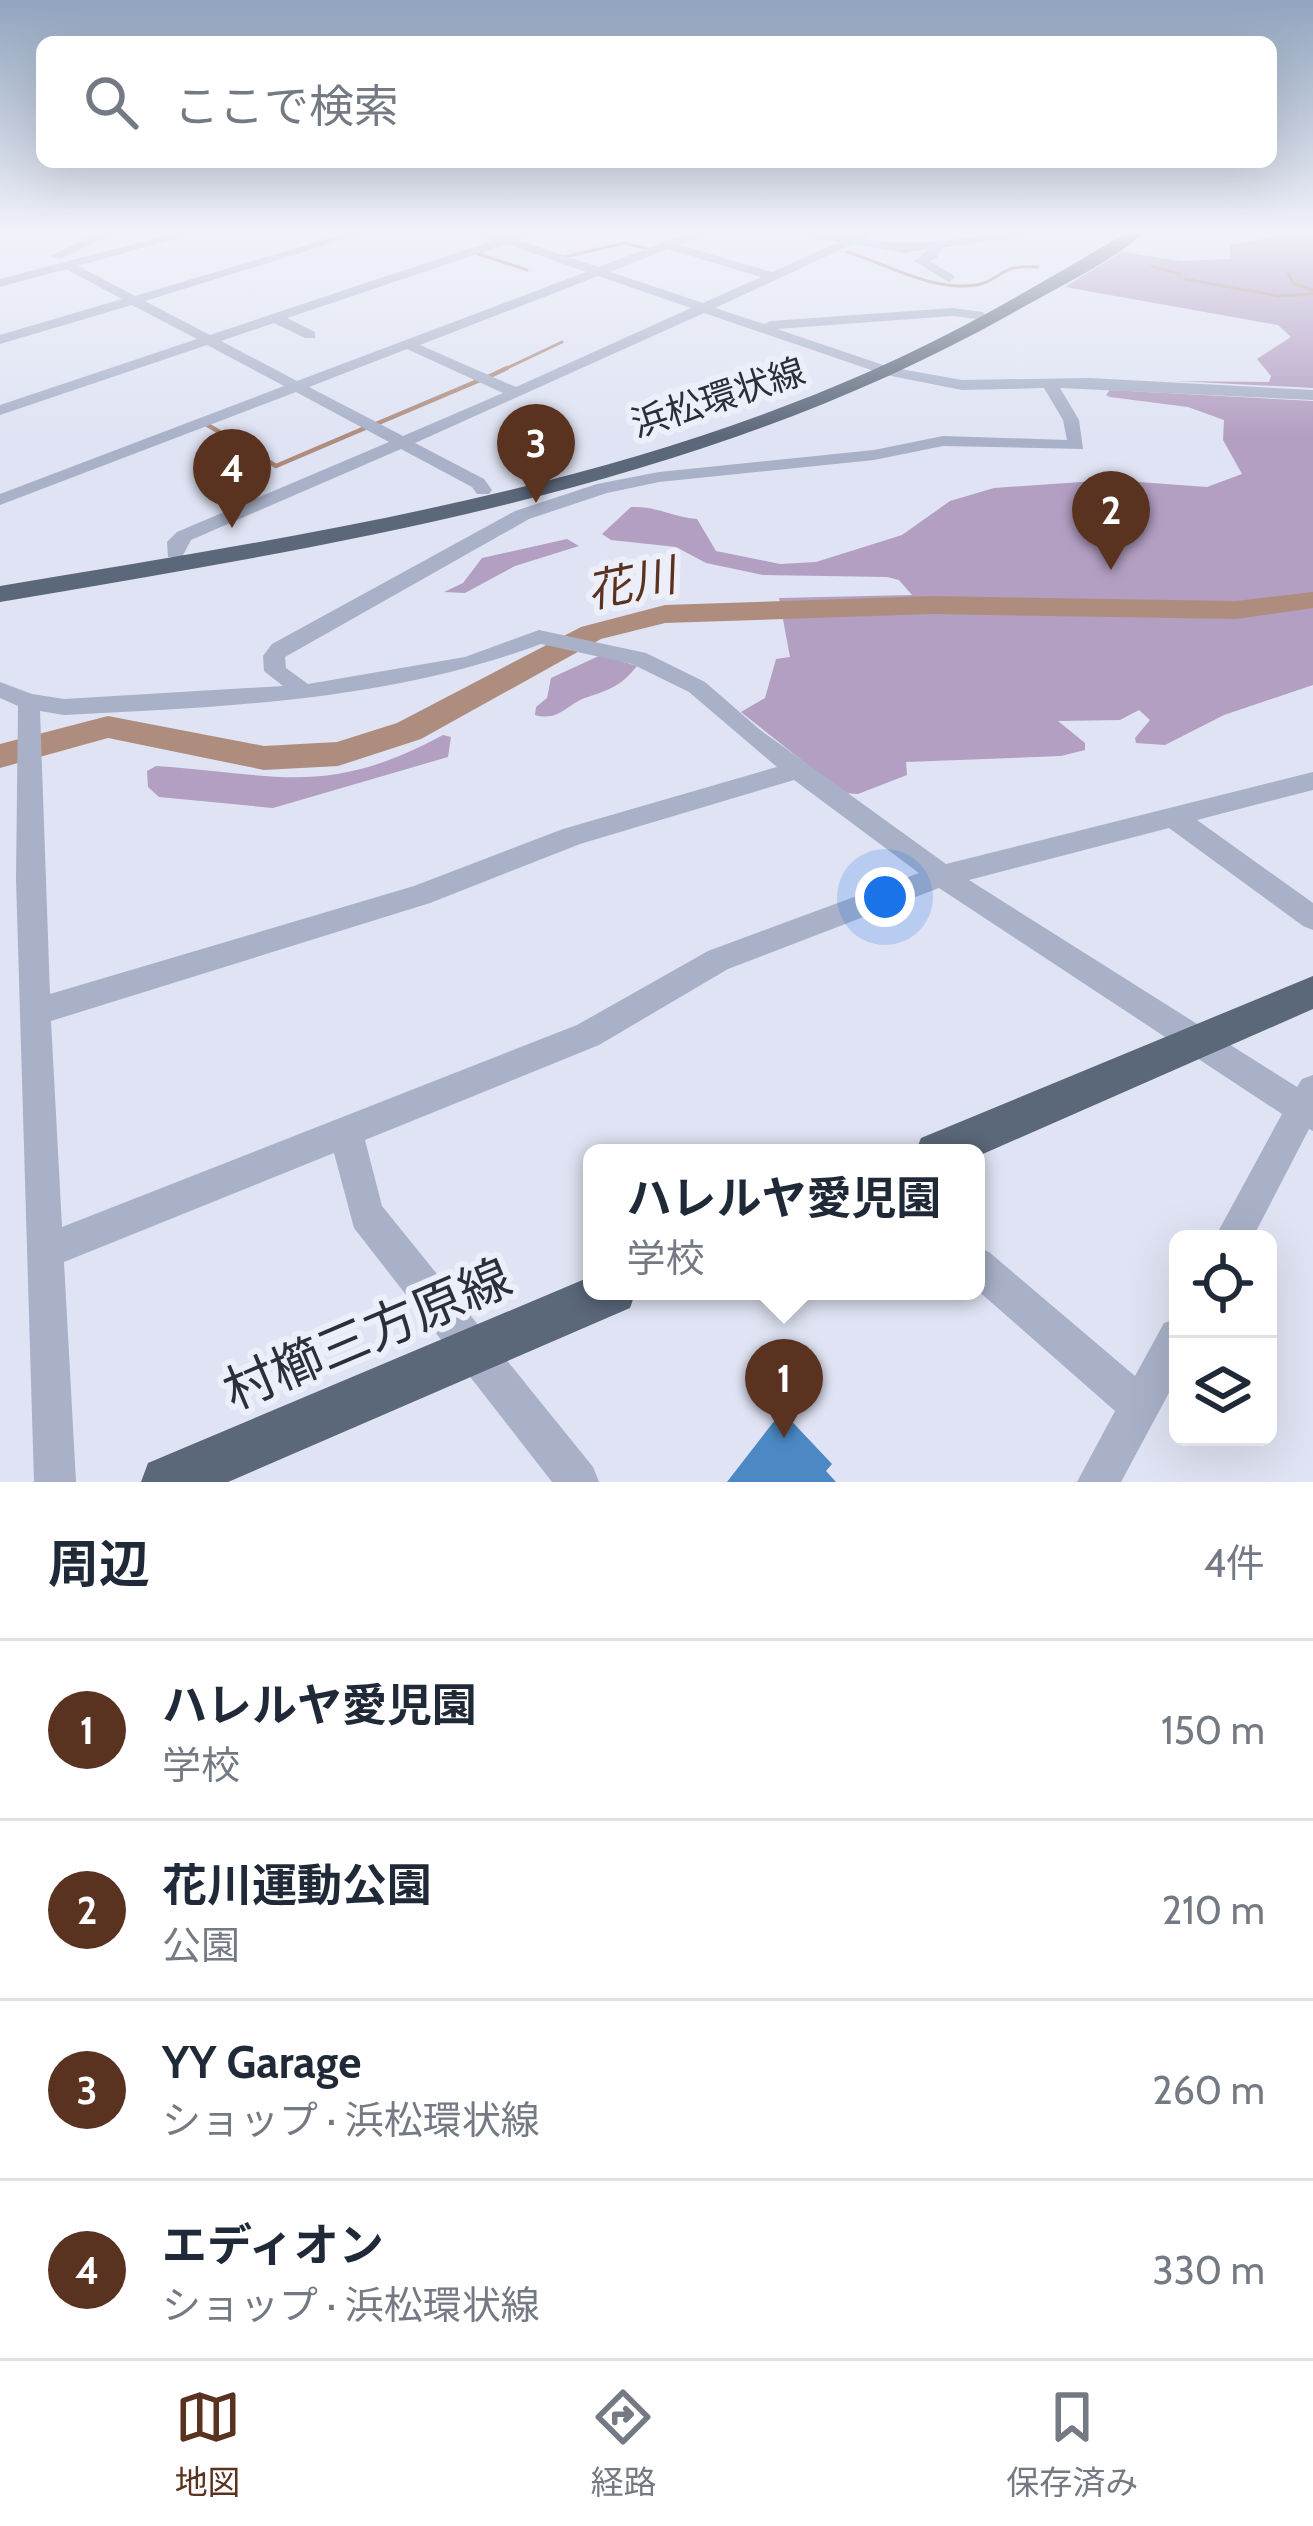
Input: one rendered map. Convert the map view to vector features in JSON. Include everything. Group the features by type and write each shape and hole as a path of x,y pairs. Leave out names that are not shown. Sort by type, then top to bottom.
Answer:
{"main road":[{"name":"浜松環状線","path":"0,582 175,553 483,490 701,429 879,368 1005,299"},
{"name":"浜松環状線","path":"0,594 262,549 507,495 723,433 879,368 1025,299"},
{"path":"957,1144 1313,992"},
{"name":"村櫛三方原線","path":"166,1482 592,1300"}],"street":[{"path":"0,410 330,299"},
{"path":"0,500 524,299"},
{"path":"679,299 879,368 962,385 1049,383 1313,395"},
{"path":"175,553 184,536 720,299"},
{"path":"0,340 129,300 478,482 483,490"},
{"path":"763,328 978,315"},
{"path":"274,318 310,335"},
{"path":"0,319 23,333"},
{"path":"407,344 516,393"},
{"path":"297,692 298,686 275,671 274,656 280,649 522,515 640,480 874,455 943,441 1077,445 1072,420 1049,383"},
{"path":"507,495 522,515"},
{"path":"0,689 35,703 106,707 297,692 469,663 539,637 638,658 683,678 942,877 1198,1041 1310,1105 1237,1230"},
{"path":"35,703 27,710 28,756 55,1482"},
{"path":"35,1012 420,896 557,841 797,770"},
{"path":"45,1252 587,1035 718,960 942,877 1313,781"},
{"path":"1173,817 1313,918"},
{"path":"345,1130 367,1215 578,1482"},
{"path":"985,1273 1140,1407"},
{"path":"1098,1482 1177,1338"}],"shaded area":[{"path":"1133,299 1313,299 1313,388 1176,381 1269,382 1271,376 1257,359 1291,337 1278,325"},
{"path":"1110,390 1313,401 1313,685 1224,715 1165,745 1136,743 1150,720 1139,710 1120,720 1058,721 1085,743 1085,750 1061,756 906,762 907,775 858,794 843,793 741,712 765,698 776,659 790,657 779,598 912,595 899,580 763,575 706,563 676,547 611,540 602,534 631,507 649,508 697,519 716,551 780,564 816,562 902,535 950,501 994,488 1111,480 1207,487 1242,474 1223,440 1224,420 1188,407 1110,397 1106,395"},
{"path":"567,539 579,546 515,566 465,593 444,592 463,583 482,558"},
{"path":"601,655 637,666 609,689 557,714 535,715 536,707 547,698 551,678"},
{"path":"443,735 451,737 448,757 273,808 159,797 148,787 147,771 156,766 270,776 333,775 402,755"}],"building":[{"path":"782,1411 832,1464 826,1471 836,1482 727,1482"}],"waterway":[{"path":"501,371 562,342"},
{"path":"488,377 507,368"},
{"path":"376,424 480,380"},
{"path":"206,424 276,466 365,428"},
{"name":"花川","path":"0,756 108,727 264,758 338,754 409,731 591,633 665,614 932,605 1236,610 1313,600"}],"place":[{"name":"YY Garage","path":"536,503"},
{"name":"エディオン","path":"232,528"},
{"name":"花川運動公園","path":"1111,570"},
{"name":"ハレルヤ愛児園","path":"784,1438"}]}
